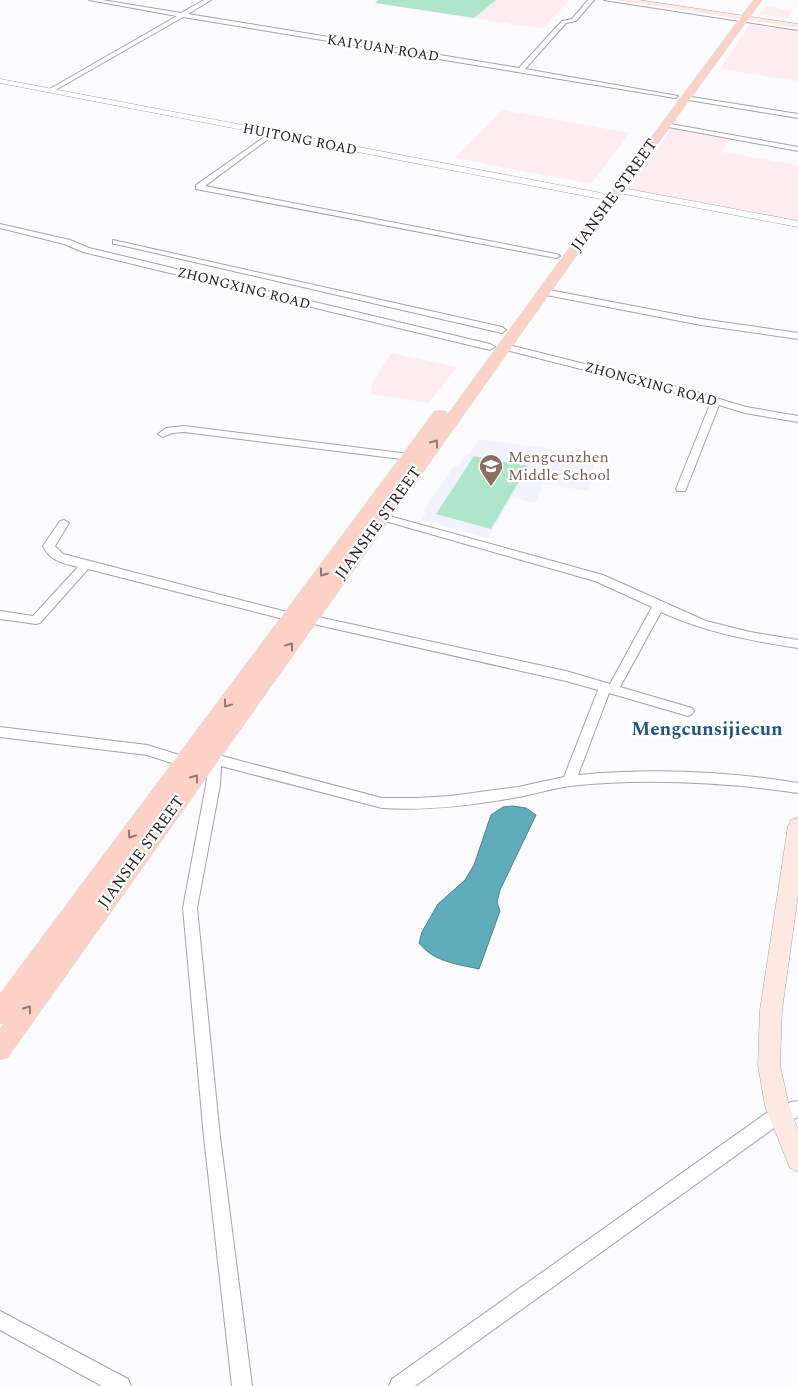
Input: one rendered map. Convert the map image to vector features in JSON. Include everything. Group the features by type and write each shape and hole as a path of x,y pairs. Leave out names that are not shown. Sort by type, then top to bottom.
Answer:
{"main road":[{"path":"623,0 742,15"},
{"path":"636,0 798,25"},
{"name":"JIANSHE STREET","path":"0,1049 216,753 382,517 497,347 502,330 601,196 742,15 758,0"},
{"name":"JIANSHE STREET","path":"0,1013 409,457 497,347 544,292 665,125 680,97"},
{"path":"798,826 796,852 769,1038 770,1073 789,1112 798,1160"}],"street":[{"name":"KAIYUAN ROAD","path":"92,0 798,116"},
{"path":"50,91 208,0"},
{"path":"520,71 564,22 574,20 591,0"},
{"path":"608,0 742,15"},
{"path":"649,0 742,15"},
{"name":"HUITONG ROAD","path":"0,81 601,196"},
{"path":"665,125 798,149"},
{"path":"272,133 199,187 556,256"},
{"path":"617,190 798,224"},
{"name":"ZHONGXING ROAD","path":"0,226 67,242 86,250 497,347 753,411 798,419"},
{"path":"116,242 502,330"},
{"path":"544,292 701,322 798,336"},
{"path":"681,489 716,401"},
{"path":"163,434 170,430 184,429 409,457"},
{"path":"382,517 599,578 627,588 678,615 724,630 798,644"},
{"path":"64,523 49,546 55,556 291,616"},
{"path":"0,615 36,620 86,565"},
{"path":"569,782 609,688 659,606"},
{"path":"309,619 566,676 688,711"},
{"path":"0,732 147,750 184,762"},
{"path":"242,1386 212,1137 190,908 213,785 216,753 382,803 400,805 444,803 519,792 569,782 620,778 752,780 798,788"},
{"path":"399,1386 789,1112"},
{"path":"0,1320 121,1386"}],"shaded area":[{"path":"496,0 570,0 542,29 474,18"},
{"path":"765,6 793,11 787,19 759,14"},
{"path":"750,24 798,31 798,81 720,69"},
{"path":"503,110 630,133 591,184 455,158"},
{"path":"672,128 731,138 722,152 798,165 798,222 628,191"},
{"path":"391,353 457,367 429,403 371,394 372,384"},
{"name":"Mengcunzhen Middle School","path":"479,439 597,455 588,491 544,484 535,503 512,498 488,538 421,520 426,512 423,511 455,465 458,466 466,454 469,455"}],"green space":[{"path":"378,0 496,0 474,18 375,3"},
{"path":"474,456 528,466 491,529 436,514"}],"water":[{"path":"503,807 526,808 536,815 500,890 497,902 500,911 479,969 454,964 439,958 419,943 422,932 438,904 465,880 474,865 491,815"}],"place":[{"name":"Mengcunzhen Middle School","path":"491,487"}],"district":[{"name":"Mengcunsijiecun","path":"707,729"}]}
